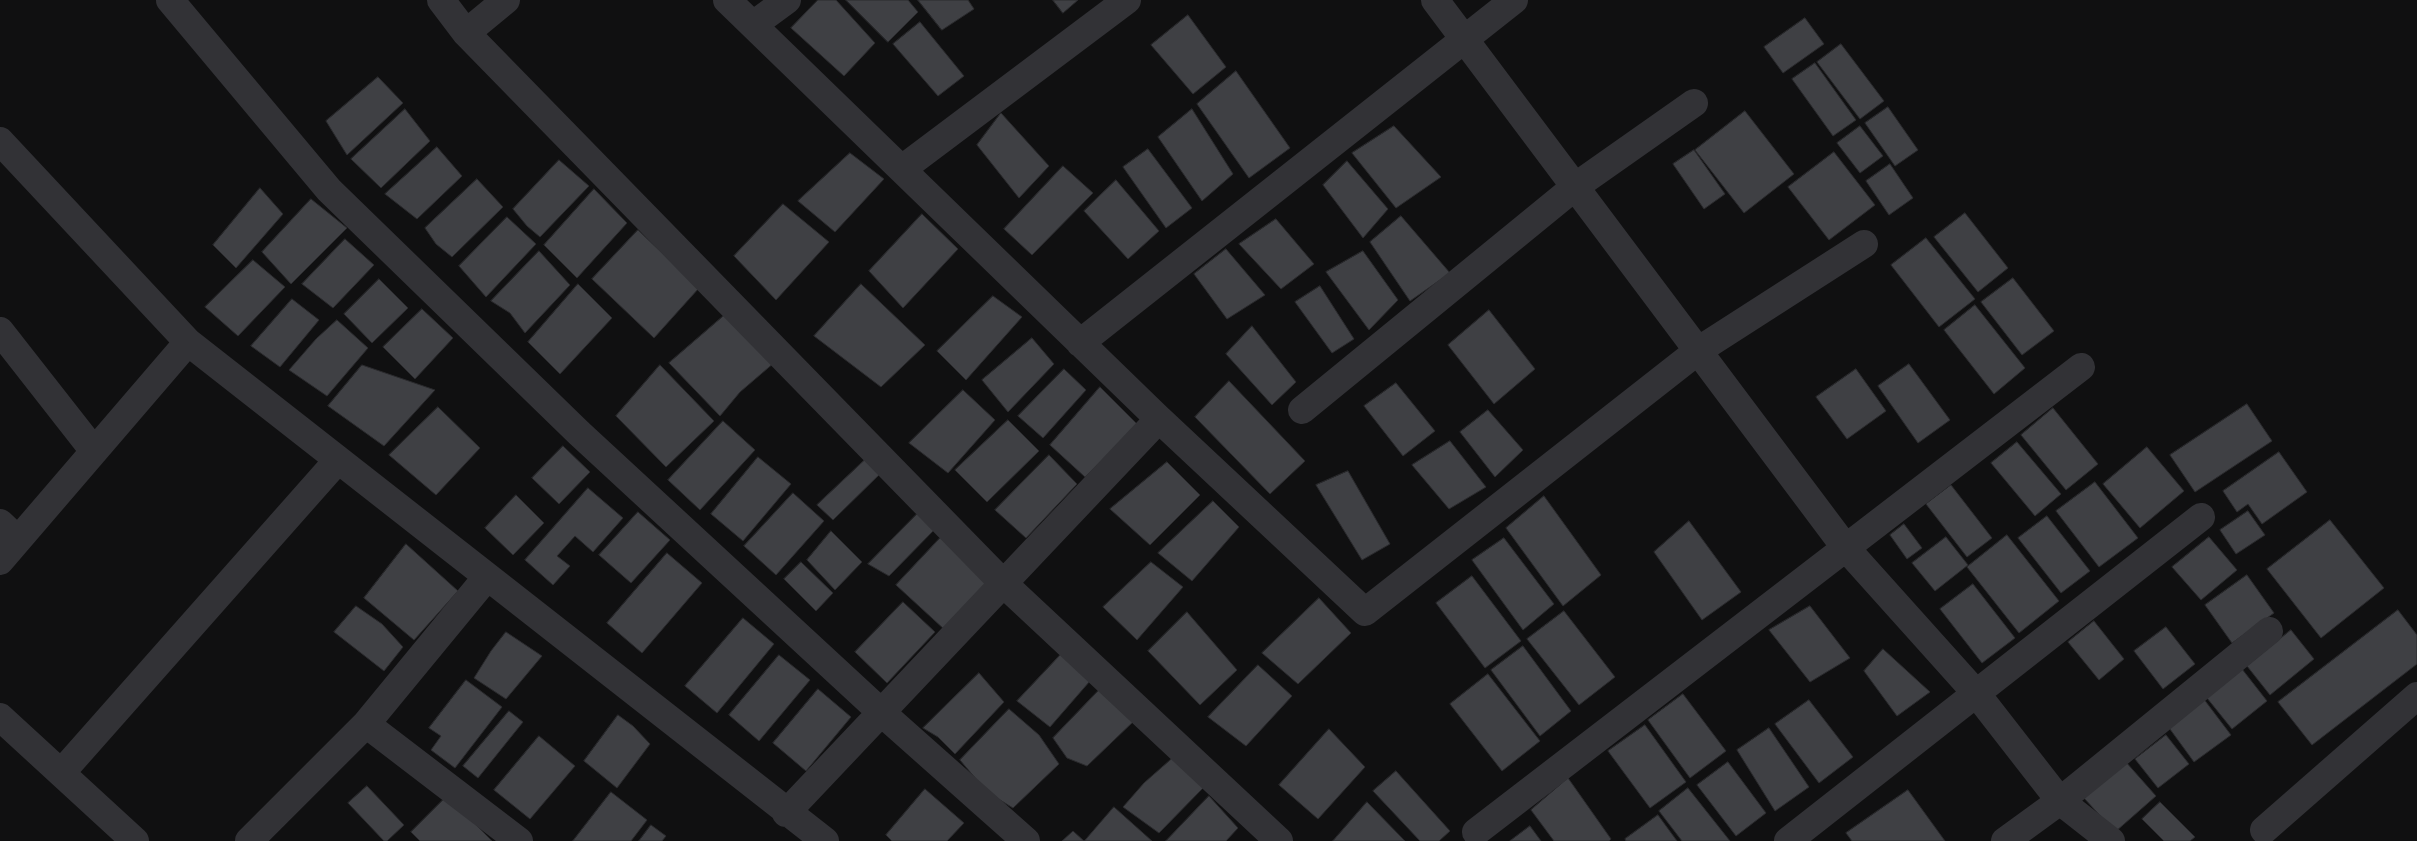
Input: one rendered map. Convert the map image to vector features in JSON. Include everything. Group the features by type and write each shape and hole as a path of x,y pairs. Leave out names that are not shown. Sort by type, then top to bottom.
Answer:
{"street":[{"path":"170,0 329,190 587,440 882,713 1026,841"},
{"path":"441,0 466,33 1004,584 1279,841"},
{"path":"466,33 506,0"},
{"path":"727,0 1159,419 1365,612 1700,350 1864,244"},
{"path":"753,26 787,0"},
{"path":"902,169 1128,0"},
{"path":"1435,0 1700,350 1845,547 1976,693 2060,801 2111,841"},
{"path":"1080,343 1514,0"},
{"path":"1302,410 1576,186 1694,103"},
{"path":"0,141 188,342 786,813 825,841"},
{"path":"0,332 94,451"},
{"path":"0,561 9,532 94,451 188,342"},
{"path":"1476,832 2081,367"},
{"path":"786,813 1159,419"},
{"path":"61,773 338,460"},
{"path":"1788,841 2201,517"},
{"path":"249,841 366,724 487,577"},
{"path":"2006,841 2060,801 2269,631"},
{"path":"2264,837 2417,696"},
{"path":"0,717 135,841"},
{"path":"366,724 519,841"}],"building":[{"path":"818,0 836,0 875,43 844,76 791,28"},
{"path":"846,0 908,0 918,12 888,42"},
{"path":"918,0 968,0 974,9 942,30"},
{"path":"1053,0 1078,0 1063,13"},
{"path":"1188,15 1226,67 1193,94 1151,45"},
{"path":"1805,18 1824,44 1783,73 1764,47"},
{"path":"920,22 964,76 938,96 893,44"},
{"path":"1841,44 1884,101 1860,119 1817,62"},
{"path":"1815,63 1856,120 1833,136 1792,79"},
{"path":"1236,71 1290,148 1249,178 1197,104"},
{"path":"378,77 403,103 347,155 326,121"},
{"path":"1888,107 1918,150 1895,166 1865,123"},
{"path":"405,109 430,141 381,188 351,159"},
{"path":"1192,109 1233,174 1202,201 1158,137"},
{"path":"1745,111 1794,174 1744,213 1695,150"},
{"path":"1001,113 1049,166 1019,198 977,145"},
{"path":"1394,126 1441,177 1396,208 1352,153"},
{"path":"1860,126 1883,156 1860,173 1837,143"},
{"path":"437,147 462,176 417,219 385,194"},
{"path":"1148,149 1192,208 1166,228 1123,167"},
{"path":"1694,150 1725,194 1704,209 1673,164"},
{"path":"1834,152 1875,205 1829,240 1788,187"},
{"path":"850,153 884,179 835,232 798,201"},
{"path":"559,160 589,186 540,237 527,226 513,209"},
{"path":"1347,161 1388,209 1363,238 1323,185"},
{"path":"1890,164 1913,198 1889,215 1866,181"},
{"path":"1063,166 1093,193 1032,255 1004,229"},
{"path":"477,179 503,207 452,257 436,244 425,228"},
{"path":"1116,180 1159,231 1128,259 1084,211"},
{"path":"260,188 283,214 236,268 213,245"},
{"path":"594,189 627,223 577,278 544,245"},
{"path":"311,199 347,228 291,284 262,252"},
{"path":"783,204 829,242 776,300 734,256"},
{"path":"1965,213 2008,268 1978,292 1934,237"},
{"path":"922,214 958,249 903,308 869,271"},
{"path":"1401,216 1450,273 1410,301 1370,242"},
{"path":"507,217 536,244 486,297 459,266"},
{"path":"1276,219 1314,264 1281,289 1239,244"},
{"path":"638,230 699,288 654,338 592,279"},
{"path":"1926,238 1975,299 1939,327 1891,265"},
{"path":"345,239 374,265 333,308 302,284"},
{"path":"1226,249 1265,295 1227,319 1194,274"},
{"path":"539,251 570,285 525,333 510,313 491,301"},
{"path":"1363,251 1398,300 1369,330 1326,272"},
{"path":"253,260 285,287 238,336 205,307"},
{"path":"2013,278 2054,331 2022,355 1981,302"},
{"path":"379,279 408,308 372,343 344,314"},
{"path":"578,284 612,318 560,374 528,342"},
{"path":"861,284 925,345 881,387 814,336"},
{"path":"1320,286 1354,339 1332,353 1295,302"},
{"path":"993,296 1022,317 966,380 937,351"},
{"path":"292,299 319,320 280,367 251,346"},
{"path":"1975,305 2025,368 1994,394 1944,330"},
{"path":"422,309 453,338 415,379 383,347"},
{"path":"1489,310 1535,369 1494,404 1448,345"},
{"path":"727,313 775,362 740,392 720,416 669,363"},
{"path":"337,320 368,348 327,396 289,370 316,339"},
{"path":"1252,326 1296,382 1272,405 1226,354"},
{"path":"1032,338 1054,364 1008,412 982,380"},
{"path":"1909,364 1950,420 1918,443 1878,386"},
{"path":"362,365 435,390 384,446 328,406"},
{"path":"660,365 714,421 666,467 616,416"},
{"path":"1064,369 1086,390 1043,438 1018,416"},
{"path":"1856,369 1886,411 1847,439 1816,397"},
{"path":"1229,381 1305,461 1270,494 1195,417"},
{"path":"1396,383 1435,431 1403,456 1364,406"},
{"path":"1100,387 1138,425 1085,477 1050,445"},
{"path":"963,390 995,420 948,473 909,443"},
{"path":"2247,404 2272,441 2195,492 2170,455"},
{"path":"438,407 480,448 436,495 389,455"},
{"path":"2053,408 2098,464 2066,490 2021,435"},
{"path":"1488,410 1523,450 1495,477 1460,432"},
{"path":"1008,420 1039,451 987,502 955,470"},
{"path":"723,421 755,450 700,510 668,480"},
{"path":"1450,441 1486,487 1449,509 1412,465"},
{"path":"2017,442 2061,494 2035,516 1991,463"},
{"path":"563,446 590,472 559,504 532,478"},
{"path":"2147,447 2184,491 2140,528 2103,484"},
{"path":"2279,452 2307,492 2262,524 2248,504 2237,512 2223,491"},
{"path":"1049,455 1077,484 1026,538 995,510"},
{"path":"869,456 882,472 833,520 817,505"},
{"path":"758,457 791,484 743,541 711,514"},
{"path":"1167,462 1200,495 1150,545 1110,509"},
{"path":"1348,471 1390,544 1362,560 1316,485"},
{"path":"2095,482 2138,538 2099,567 2056,511"},
{"path":"1951,485 1992,538 1967,557 1926,504"},
{"path":"588,488 623,518 593,552 575,536 557,556 570,566 553,585 525,560"},
{"path":"793,493 824,521 776,575 744,546"},
{"path":"516,495 544,523 513,555 485,528"},
{"path":"1544,496 1601,575 1563,606 1506,528"},
{"path":"1213,501 1239,527 1192,581 1158,553"},
{"path":"920,511 936,528 889,576 868,564"},
{"path":"2248,511 2265,535 2236,554 2220,530"},
{"path":"638,512 670,540 631,583 599,555"},
{"path":"2047,516 2090,571 2061,593 2018,538"},
{"path":"2330,520 2384,588 2321,638 2267,569"},
{"path":"1689,521 1741,592 1702,620 1654,552"},
{"path":"1904,524 1922,548 1907,559 1890,535"},
{"path":"831,531 862,562 835,590 807,560"},
{"path":"2007,535 2059,601 2019,633 1967,567"},
{"path":"942,536 990,582 945,630 896,585"},
{"path":"1946,537 1968,565 1935,591 1912,563"},
{"path":"2209,537 2237,570 2201,600 2172,567"},
{"path":"1504,538 1554,604 1523,630 1472,560"},
{"path":"406,544 458,591 414,640 364,598"},
{"path":"667,553 702,583 642,653 607,623"},
{"path":"801,562 833,593 816,611 784,579"},
{"path":"1151,562 1183,587 1137,640 1103,607"},
{"path":"2247,575 2274,613 2232,643 2205,605"},
{"path":"1472,576 1521,641 1485,668 1436,603"},
{"path":"1973,584 2015,638 1982,663 1940,609"},
{"path":"1319,598 1351,633 1298,684 1262,653"},
{"path":"903,602 935,632 887,683 855,652"},
{"path":"356,606 382,624 403,647 384,671 334,632"},
{"path":"1810,606 1850,658 1810,682 1769,630"},
{"path":"2398,610 2417,635 2417,664 2312,745 2278,702"},
{"path":"1564,611 1615,677 1579,705 1527,639"},
{"path":"1187,612 1237,670 1200,705 1148,651"},
{"path":"743,618 774,644 717,713 685,686"},
{"path":"2094,621 2124,659 2099,680 2068,642"},
{"path":"2166,627 2195,664 2163,689 2134,651"},
{"path":"2291,630 2314,659 2270,695 2247,666"},
{"path":"506,632 542,656 506,699 474,678"},
{"path":"1523,646 1571,711 1540,736 1491,670"},
{"path":"1883,649 1930,692 1897,716 1864,671"},
{"path":"1065,650 1090,681 1050,727 1017,701"},
{"path":"779,655 810,680 759,741 729,715"},
{"path":"1258,665 1292,696 1246,746 1208,717"},
{"path":"2242,669 2267,701 2232,729 2207,698"},
{"path":"979,673 1004,702 955,754 938,737 923,728"},
{"path":"1488,674 1540,741 1502,771 1450,704"},
{"path":"466,680 502,707 455,768 431,750 441,736 429,728"},
{"path":"1103,686 1135,720 1087,766 1067,758 1053,738"},
{"path":"818,689 851,717 806,771 773,743"},
{"path":"1683,694 1726,751 1690,778 1648,720"},
{"path":"2203,698 2231,735 2194,762 2167,725"},
{"path":"1809,700 1853,757 1819,783 1775,724"},
{"path":"1009,709 1039,735 1059,764 1013,808 987,792 960,760"},
{"path":"509,711 523,722 478,778 463,766"},
{"path":"618,715 633,726 650,744 617,788 584,761"},
{"path":"1645,725 1686,782 1650,808 1608,751"},
{"path":"1769,728 1809,787 1775,811 1737,750"},
{"path":"1329,729 1365,767 1318,819 1279,785"},
{"path":"2166,735 2189,764 2158,788 2135,759"},
{"path":"539,736 575,766 530,819 494,790"},
{"path":"1175,756 1204,787 1159,833 1123,807 1144,783"},
{"path":"2125,761 2156,796 2115,832 2084,798"},
{"path":"1728,762 1766,813 1736,836 1697,785"},
{"path":"1396,771 1450,831 1439,841 1420,841 1373,791"},
{"path":"1568,778 1611,839 1609,841 1554,841 1531,810"},
{"path":"367,786 404,825 387,841 384,841 348,803"},
{"path":"1688,788 1730,841 1682,841 1659,811"},
{"path":"925,789 964,823 947,841 892,841 886,835"},
{"path":"1908,790 1945,841 1852,841 1846,833"},
{"path":"611,792 647,820 631,841 573,841"},
{"path":"447,796 492,841 420,841 411,832"},
{"path":"1209,796 1238,828 1226,841 1166,841"},
{"path":"1367,802 1405,841 1333,841"},
{"path":"2160,802 2195,837 2190,841 2164,841 2142,819"},
{"path":"1114,807 1152,841 1084,841"},
{"path":"1658,815 1677,841 1626,841 1625,839"},
{"path":"651,825 666,836 662,841 639,841"},
{"path":"1530,826 1541,841 1510,841"},
{"path":"1073,831 1084,841 1062,841"}]}
